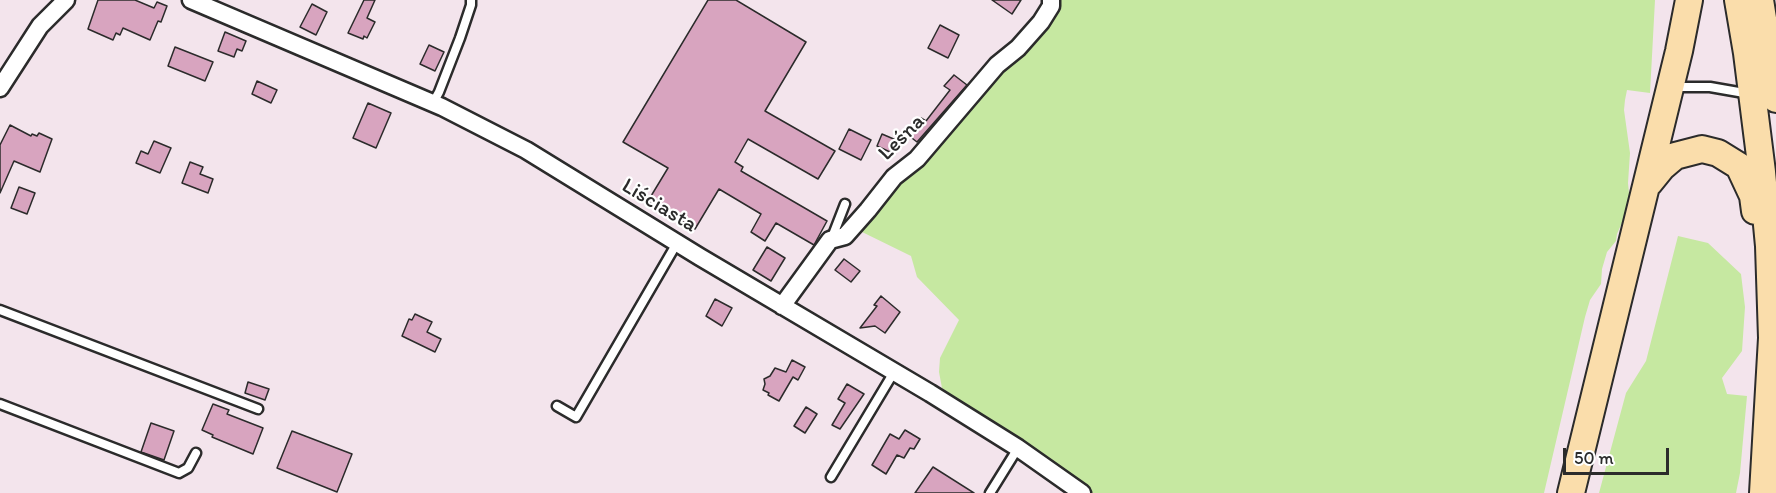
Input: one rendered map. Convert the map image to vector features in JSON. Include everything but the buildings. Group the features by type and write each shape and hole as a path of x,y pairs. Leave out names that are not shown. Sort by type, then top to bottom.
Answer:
{"main road":[{"path":"1571,493 1647,186 1689,0"},
{"path":"1738,0 1764,97"},
{"path":"1760,0 1764,97 1762,172 1772,338 1763,493"},
{"path":"1647,186 1662,167 1675,156 1689,151 1702,149 1718,153 1739,166 1753,196 1772,338"}],"street":[{"path":"0,88 40,26 66,0"},
{"name":"Liściasta","path":"191,0 433,103 526,150 1018,448 1082,493"},
{"name":"Leśna","path":"782,306 830,240 845,236 894,177 917,159 997,65 1018,48 1041,22 1051,6 1051,0"}],"lane":[{"path":"433,103 440,92 460,38 471,0"},
{"path":"1670,87 1710,87 1764,97"},
{"path":"830,240 845,204"},
{"path":"557,406 576,417 677,243"},
{"path":"0,310 258,409"},
{"path":"831,477 894,372"},
{"path":"0,404 179,473 188,468 196,453"},
{"path":"990,493 1018,448"}],"green space":[{"path":"1053,0 1655,0 1650,93 1627,90 1625,100 1624,110 1630,153 1628,183 1630,204 1616,241 1607,252 1601,284 1590,300 1544,493 1085,493 942,388 939,372 940,358 959,320 917,277 911,256 858,230"},
{"path":"1678,236 1708,243 1741,274 1745,307 1742,351 1722,378 1727,394 1747,396 1736,493 1599,493 1626,393 1646,361"}]}
